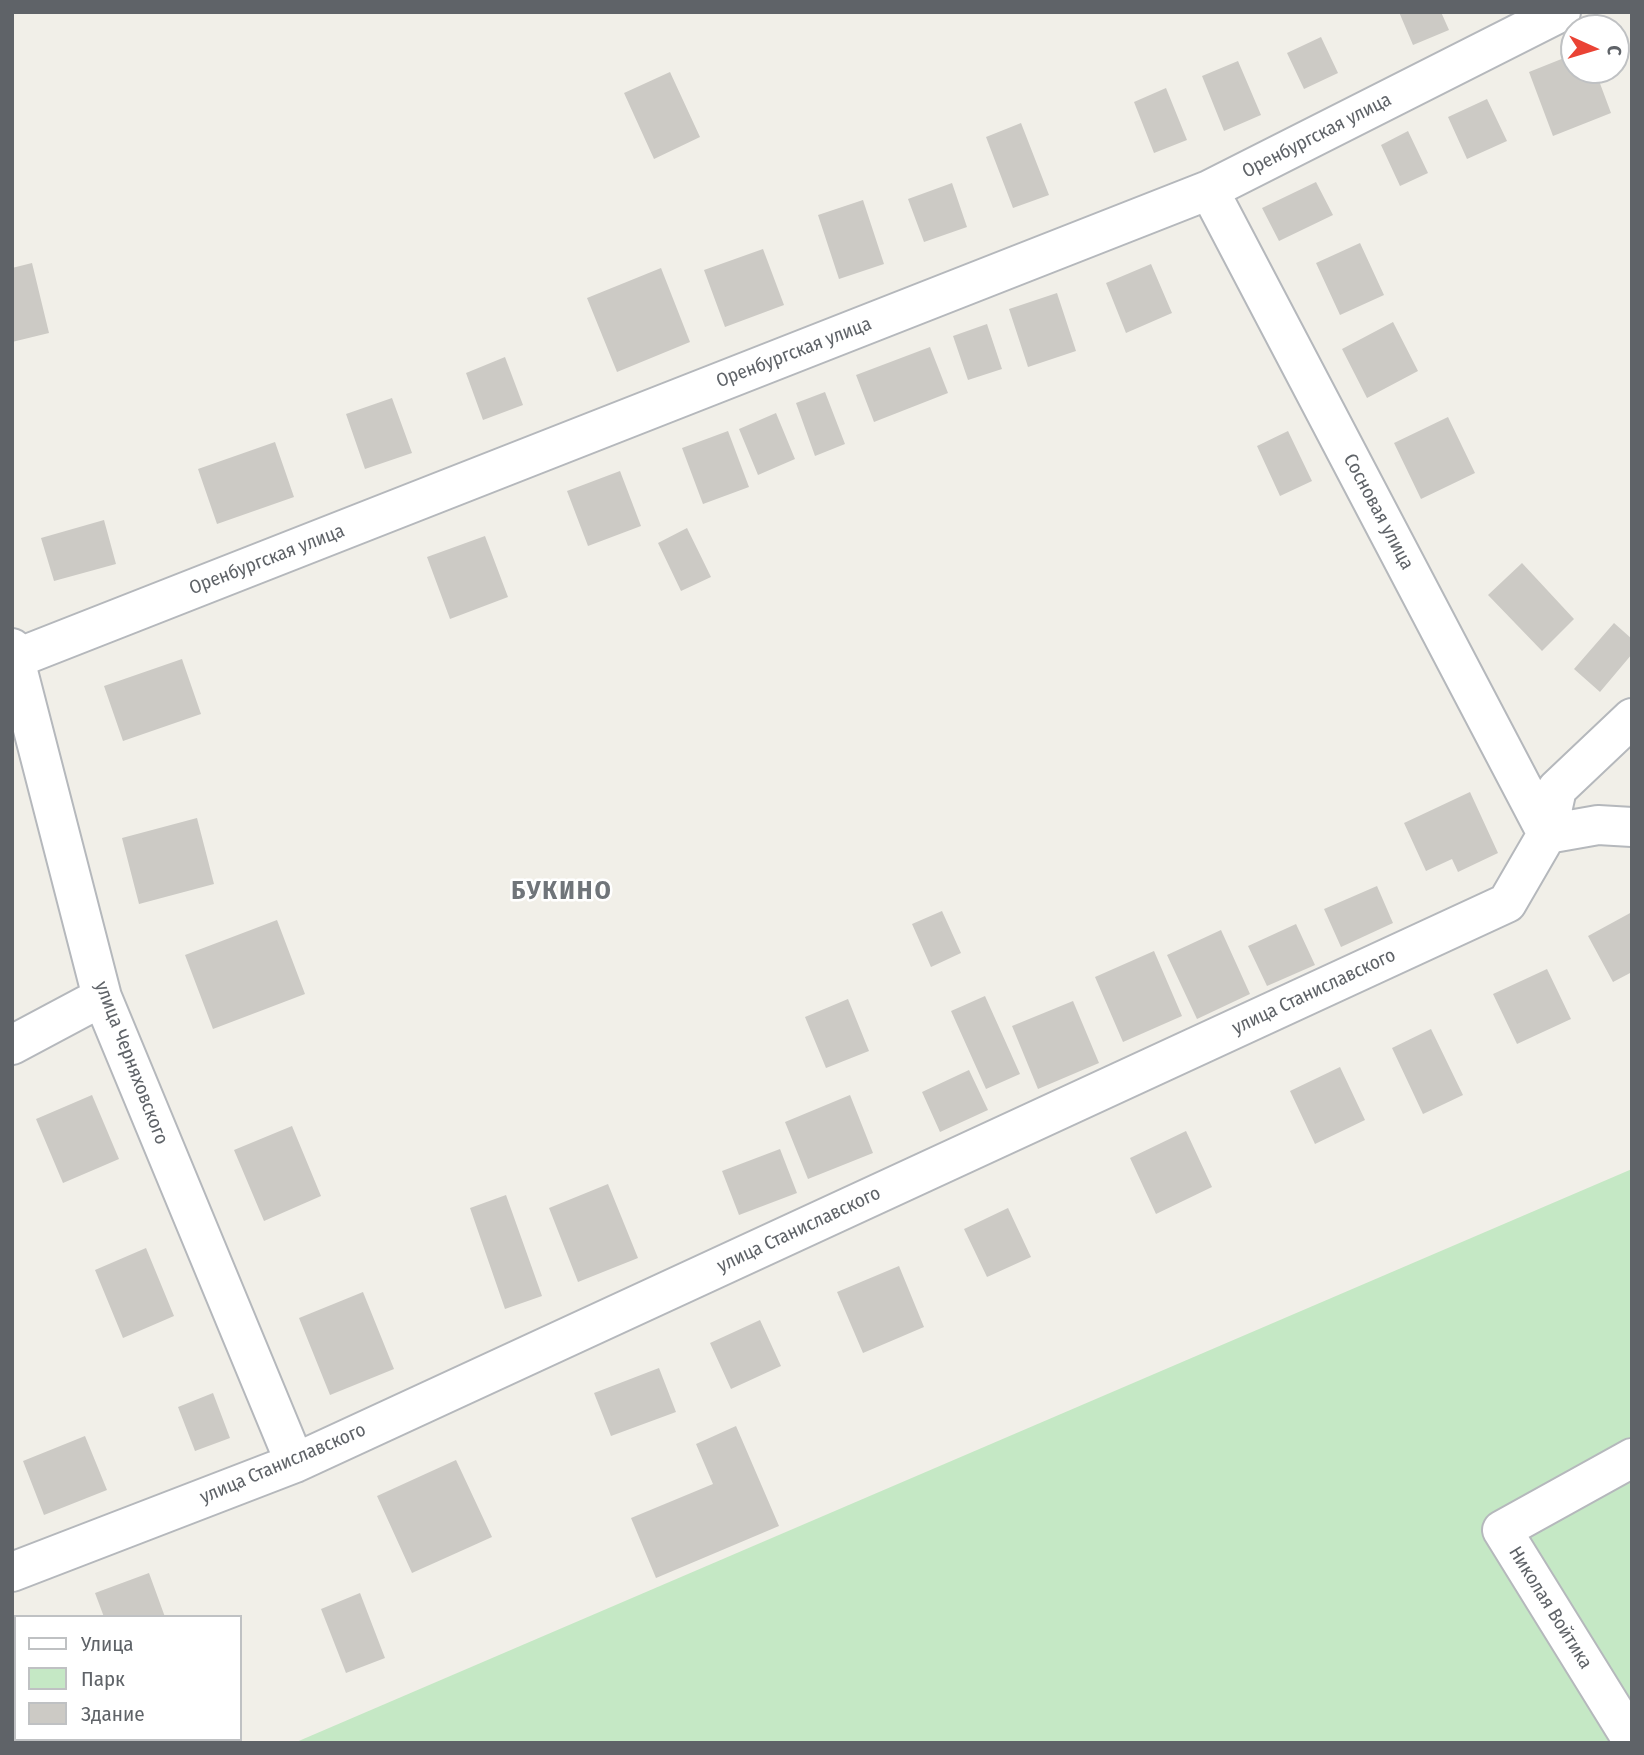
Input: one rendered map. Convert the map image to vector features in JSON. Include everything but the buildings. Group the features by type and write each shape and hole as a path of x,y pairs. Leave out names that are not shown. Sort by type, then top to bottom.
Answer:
{"street":[{"name":"Оренбургская улица","path":"13,656 1209,190 1561,12"},
{"name":"Сосновая улица","path":"1209,190 1547,834"},
{"name":"улица Черняховского","path":"13,656 102,997 295,1463"},
{"name":"улица Станиславского","path":"12,1572 295,1463 1507,903 1547,834 1557,789 1632,718"},
{"path":"1547,834 1598,825 1632,827"},
{"path":"12,1045 102,997"},
{"name":"Николая Войтика","path":"1632,1458 1502,1530 1632,1741"}],"green space":[{"path":"1632,1169 1632,1743 294,1743"}],"district":[{"name":"БУКИНО","path":"562,892"}]}
